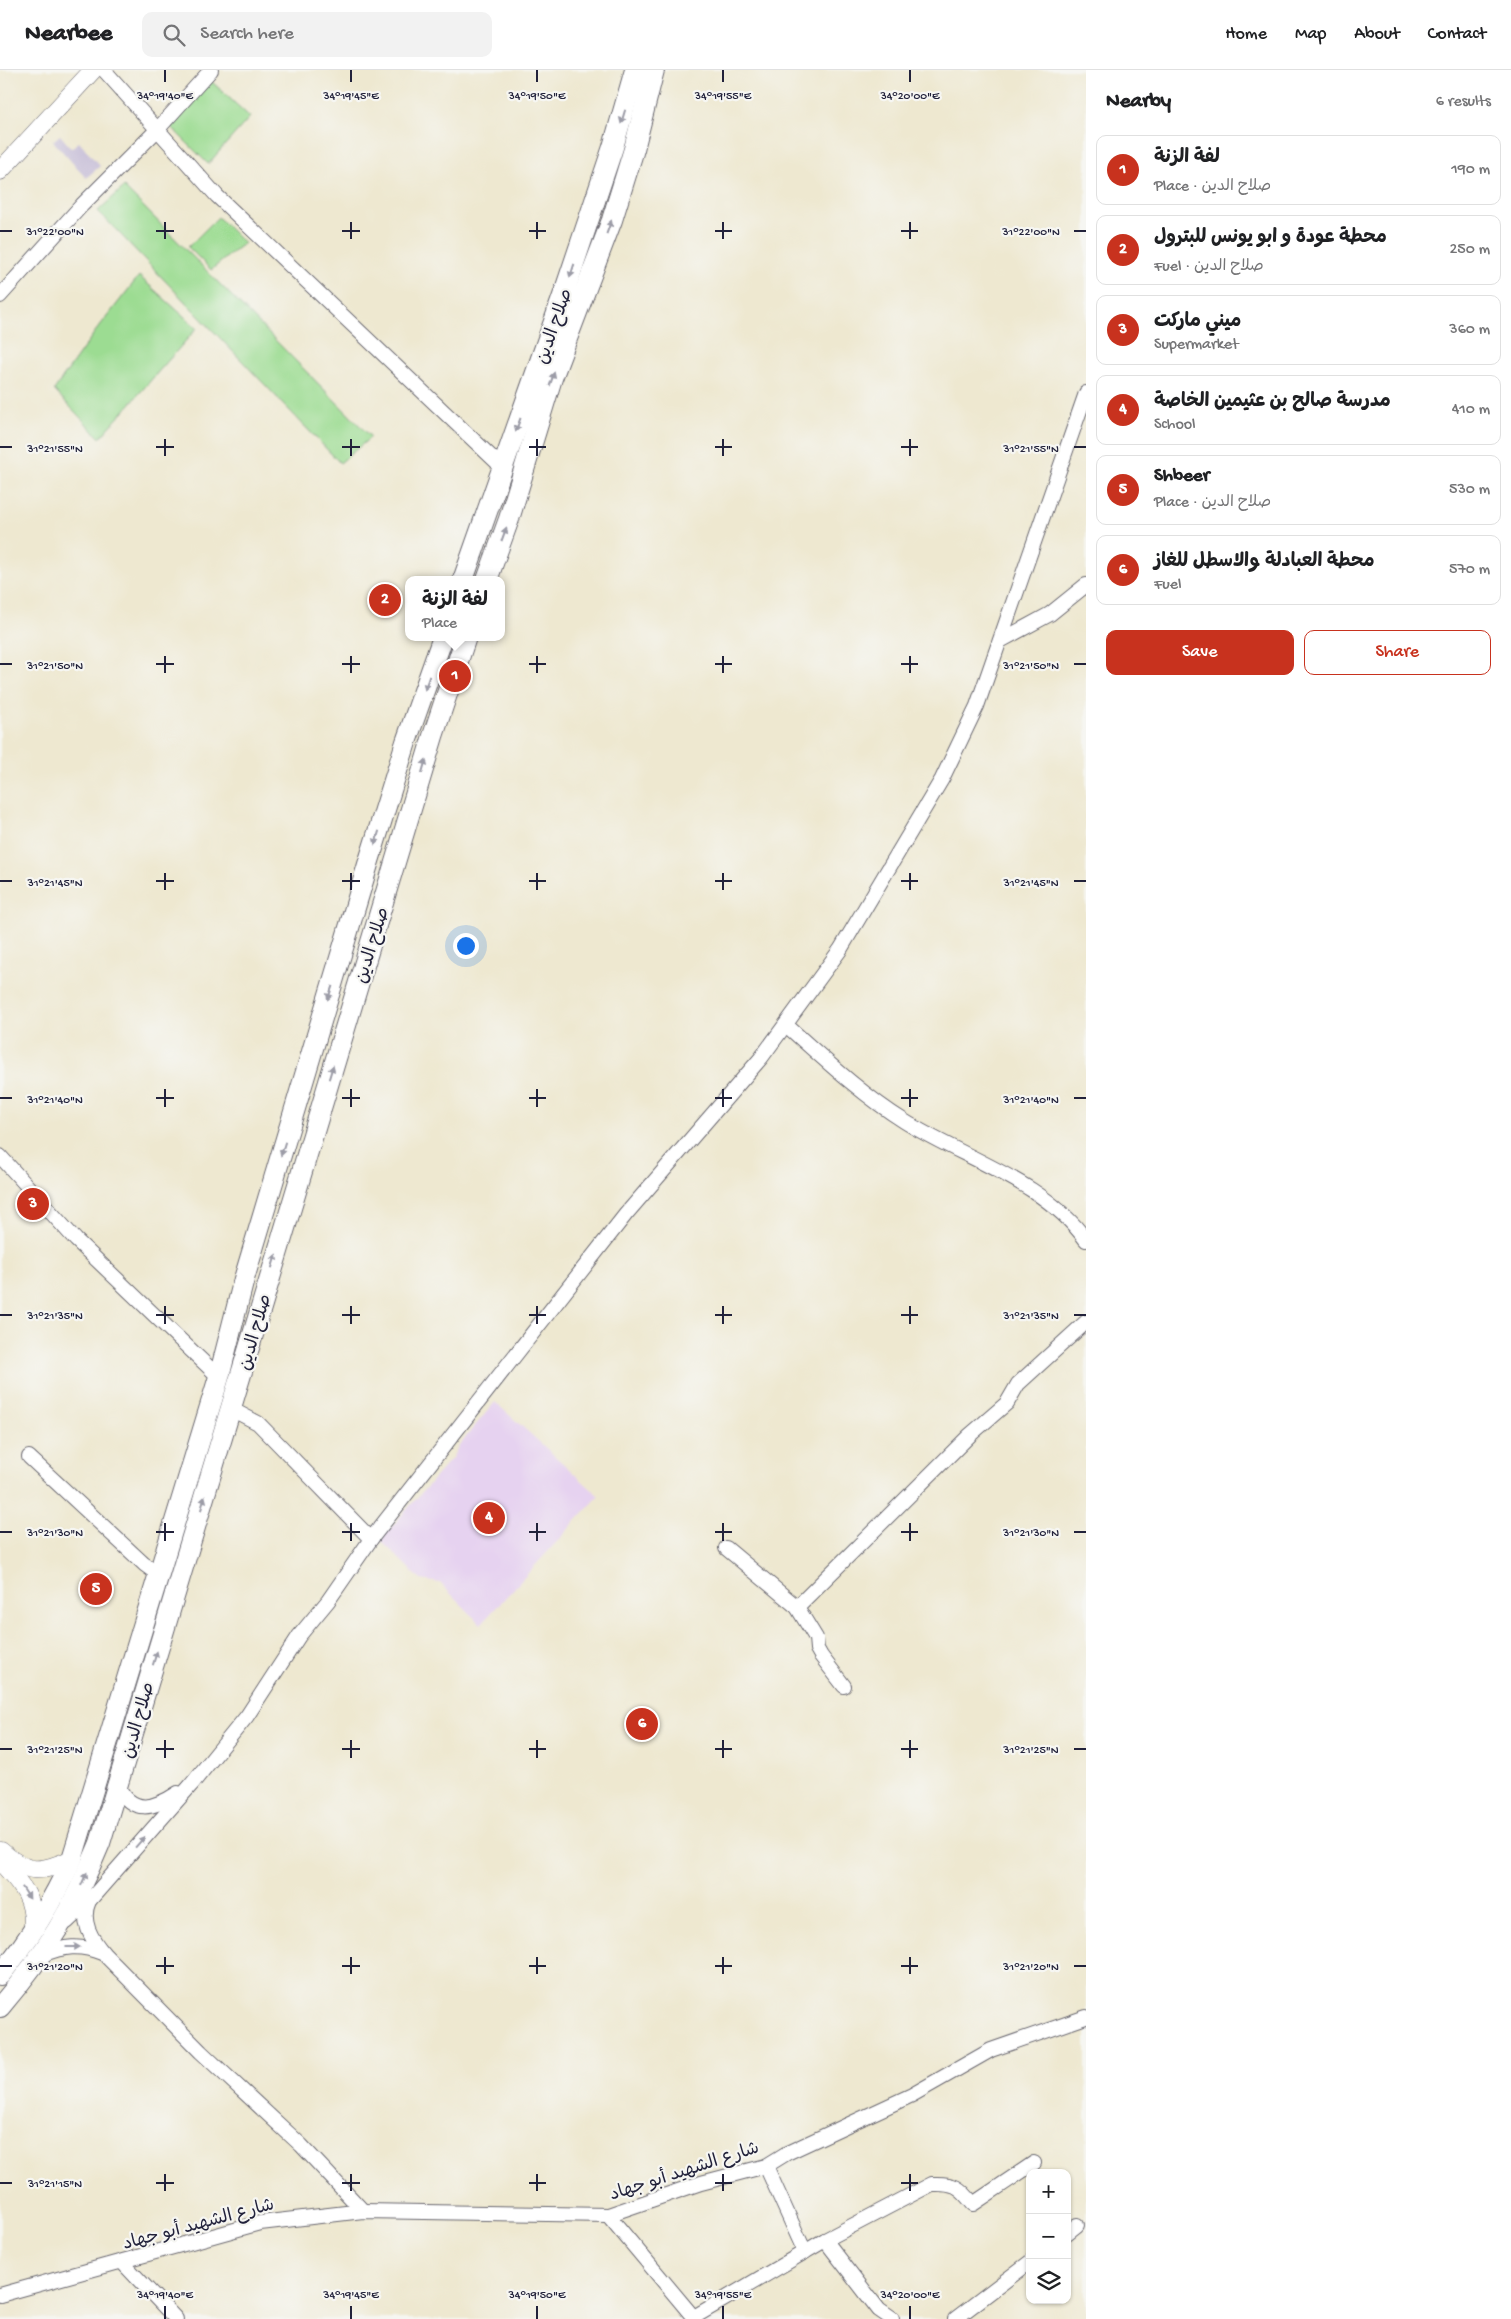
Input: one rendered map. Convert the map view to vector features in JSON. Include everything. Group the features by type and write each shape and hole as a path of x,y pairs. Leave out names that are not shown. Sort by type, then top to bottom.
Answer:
{"highway":[{"name":"صلاح الدين","path":"464,576 639,83 654,70"},
{"name":"صلاح الدين","path":"488,576 509,519 552,378 612,220 639,83"},
{"name":"صلاح الدين","path":"0,1975 33,1931 55,1896 72,1859 219,1377 244,1279 394,782 442,641"},
{"name":"صلاح الدين","path":"0,2007 42,1955 59,1929 90,1868 118,1786 321,1107 465,641"},
{"path":"394,782 399,777 403,778 417,791"},
{"path":"299,1097 303,1112 321,1107"}],"main road":[{"path":"0,171 93,70"},
{"path":"0,1850 22,1866 32,1870 50,1869 72,1859"},
{"path":"0,1861 30,1897 34,1915 33,1931"}],"street":[{"path":"104,70 217,196 503,468"},
{"path":"0,296 82,205 158,130 211,70"},
{"path":"59,1929 89,1901 191,1785 247,1716 299,1636 328,1601 371,1538 626,1214 761,1058 840,950 942,778 977,706 1086,393"},
{"path":"1000,641 1050,614 1086,585"},
{"path":"786,1025 834,1068 903,1120 1039,1194 1078,1229 1086,1240"},
{"path":"0,1156 76,1240 219,1377"},
{"path":"797,1607 970,1435 1007,1403 1018,1384 1086,1322"},
{"path":"231,1409 258,1423 371,1538"},
{"path":"29,1457 144,1564 159,1575"},
{"path":"726,1548 797,1607 816,1638 821,1656 844,1686"},
{"path":"118,1786 126,1800 138,1806 146,1807 163,1802 191,1785"},
{"path":"89,1901 85,1910 87,1928 94,1942 105,1955 201,2052 301,2145 363,2210"},
{"path":"42,1955 56,1949 75,1946 88,1947 105,1955"},
{"name":"شارع الشهيد أبو جهاد","path":"0,2295 260,2222 363,2210 608,2215 701,2183 766,2166 787,2153 912,2095 991,2050 1086,2017"},
{"path":"608,2215 695,2318 825,2240 932,2184 948,2183 964,2192 973,2204 1034,2163"},
{"path":"766,2166 805,2252"},
{"path":"825,2240 879,2310 892,2319"},
{"path":"123,2262 176,2319"},
{"path":"955,2319 1026,2265"}],"shaded area":[{"path":"60,135 71,148 79,142 100,166 86,178 53,141"},
{"path":"495,1402 599,1496 481,1624 440,1583 421,1580 380,1540 452,1458 459,1445"}],"green space":[{"path":"211,81 250,117 208,164 170,126"},
{"path":"124,187 371,437 340,463 98,211"},
{"path":"218,217 244,243 211,270 188,247"},
{"path":"139,276 197,328 100,438 54,390 95,332"}],"place":[{"name":"محطة عودة و ابو يونس للبترول","path":"385,600"},
{"name":"لفة الزنة","path":"455,676"},
{"name":"ميني ماركت","path":"33,1204"},
{"name":"مدرسة صالح بن عثيمين الخاصة","path":"489,1518"},
{"name":"Shbeer","path":"96,1589"},
{"name":"محطة العبادلة والاسطل للغاز","path":"642,1724"}]}
